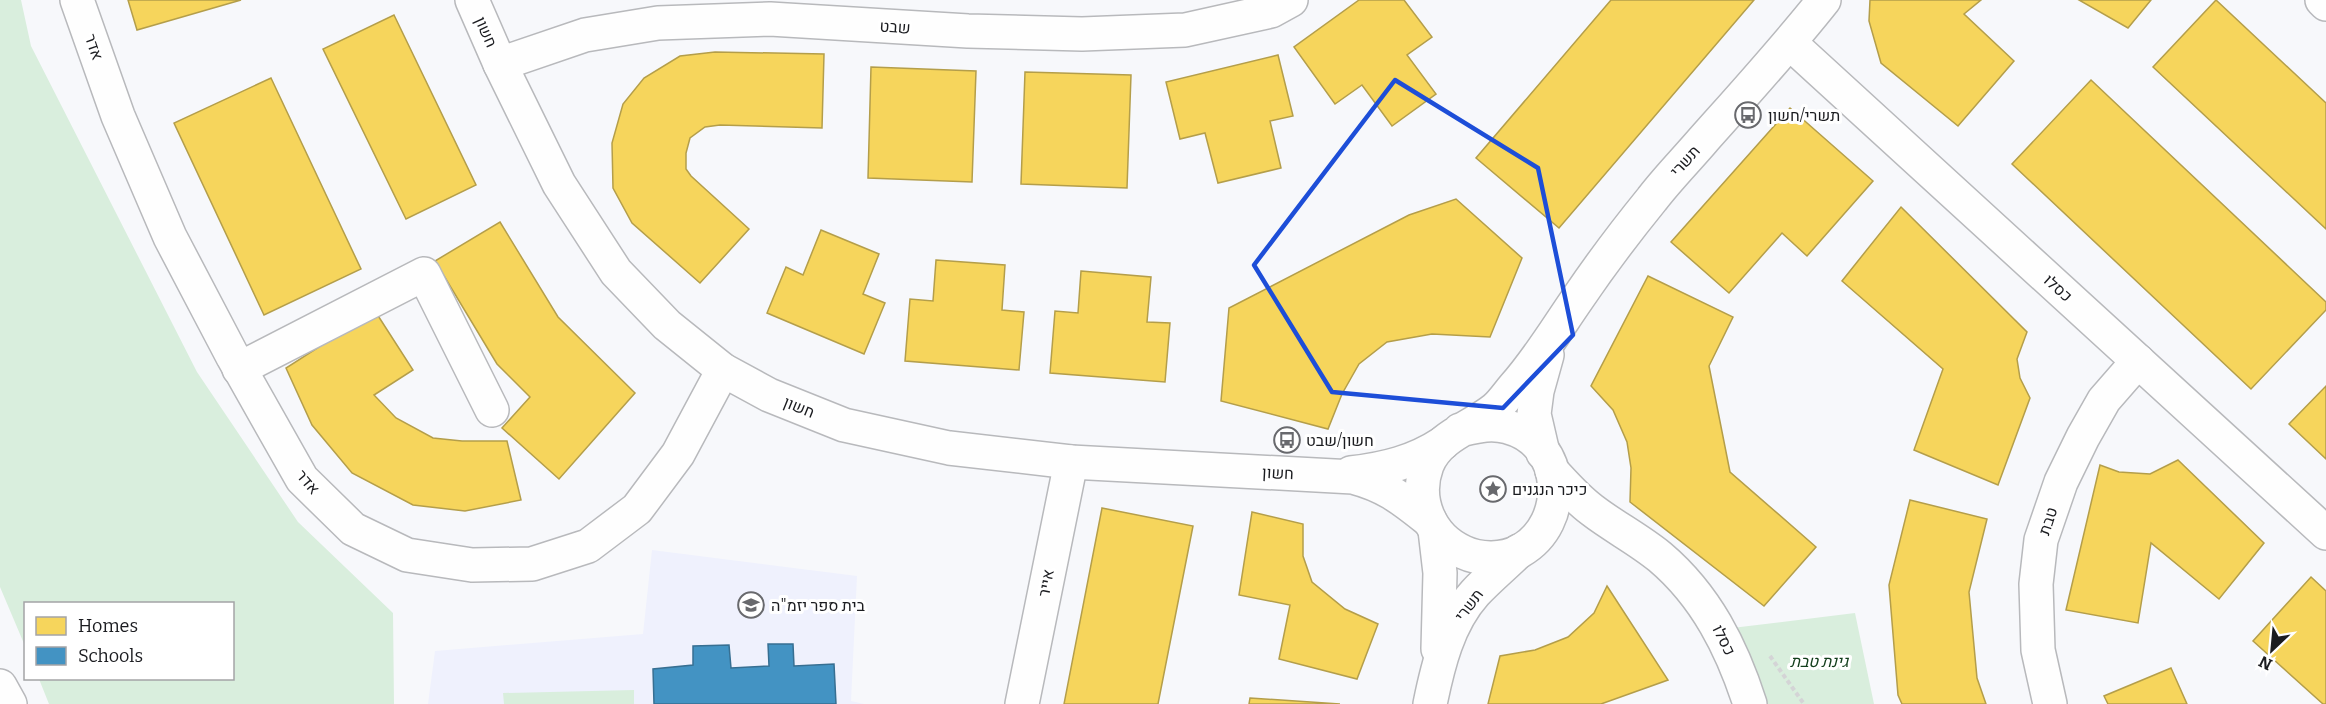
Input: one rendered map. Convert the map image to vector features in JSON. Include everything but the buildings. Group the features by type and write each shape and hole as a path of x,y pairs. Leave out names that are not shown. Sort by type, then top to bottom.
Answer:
{"street":[{"name":"אדר","path":"77,0 118,116 170,237 239,369 302,479 353,529 407,555 472,565 532,564 588,546 637,509 678,454 723,370"},
{"name":"חשון","path":"472,0 500,64 559,184 616,272 667,325 723,370 769,395 844,425 949,448 1071,462 1353,477 1376,483 1396,494 1432,525"},
{"name":"שבט","path":"500,64 585,35 658,23 770,19 968,31 1082,34 1185,30 1271,11 1291,0"},
{"name":"תשרי","path":"1454,435 1494,410 1538,358 1578,297 1653,197 1790,43 1824,0"},
{"path":"2322,0 2326,4"},
{"name":"כסלו","path":"1790,43 2326,533"},
{"path":"239,369 424,274 492,410"},
{"name":"תשרי","path":"1548,462 1534,414 1543,364 1557,331"},
{"name":"טבת","path":"2050,704 2038,650 2036,584 2041,540 2061,482 2082,437 2104,400 2138,361"},
{"path":"1486,424 1510,427 1531,438 1548,462 1556,483 1551,518 1529,544 1497,558 1473,556 1451,546 1432,525 1424,509 1422,486 1428,464 1441,444 1454,435 1486,424"},
{"name":"חשון","path":"1331,476 1372,471 1397,465 1423,456 1454,435"},
{"name":"אייר","path":"1022,704 1071,462"},
{"name":"כסלו","path":"1548,462 1591,510 1629,534 1689,585 1717,624 1750,704"},
{"name":"תשרי","path":"1432,525 1440,573 1437,671"},
{"name":"כסלו","path":"1529,544 1558,530 1576,529 1630,540 1660,558"},
{"name":"תשרי","path":"1430,704 1437,671 1451,630 1474,595 1529,544"},
{"path":"0,686 10,704"}],"path":[{"path":"1764,647 1804,704"}],"highlighted area":[{"path":"1395,80 1538,168 1573,335 1503,408 1332,392 1254,265"}],"shaded area":[{"name":"בית ספר יזמ\"ה","path":"652,550 857,576 851,701 864,704 428,704 435,651 643,634"}],"green space":[{"path":"0,0 21,0 31,46 197,372 298,522 393,613 394,704 49,704 39,680 234,680 234,602 24,602 24,644 0,587"},
{"name":"גינת טבת","path":"1855,613 1874,704 1760,704 1732,628"},
{"path":"634,690 634,704 504,704 503,693"}],"place":[{"name":"תשרי/חשון","path":"1748,115"},
{"name":"חשון/שבט","path":"1287,440"},
{"name":"כיכר הנגנים","path":"1493,489"},
{"name":"בית ספר יזמ\"ה","path":"751,605"}]}
